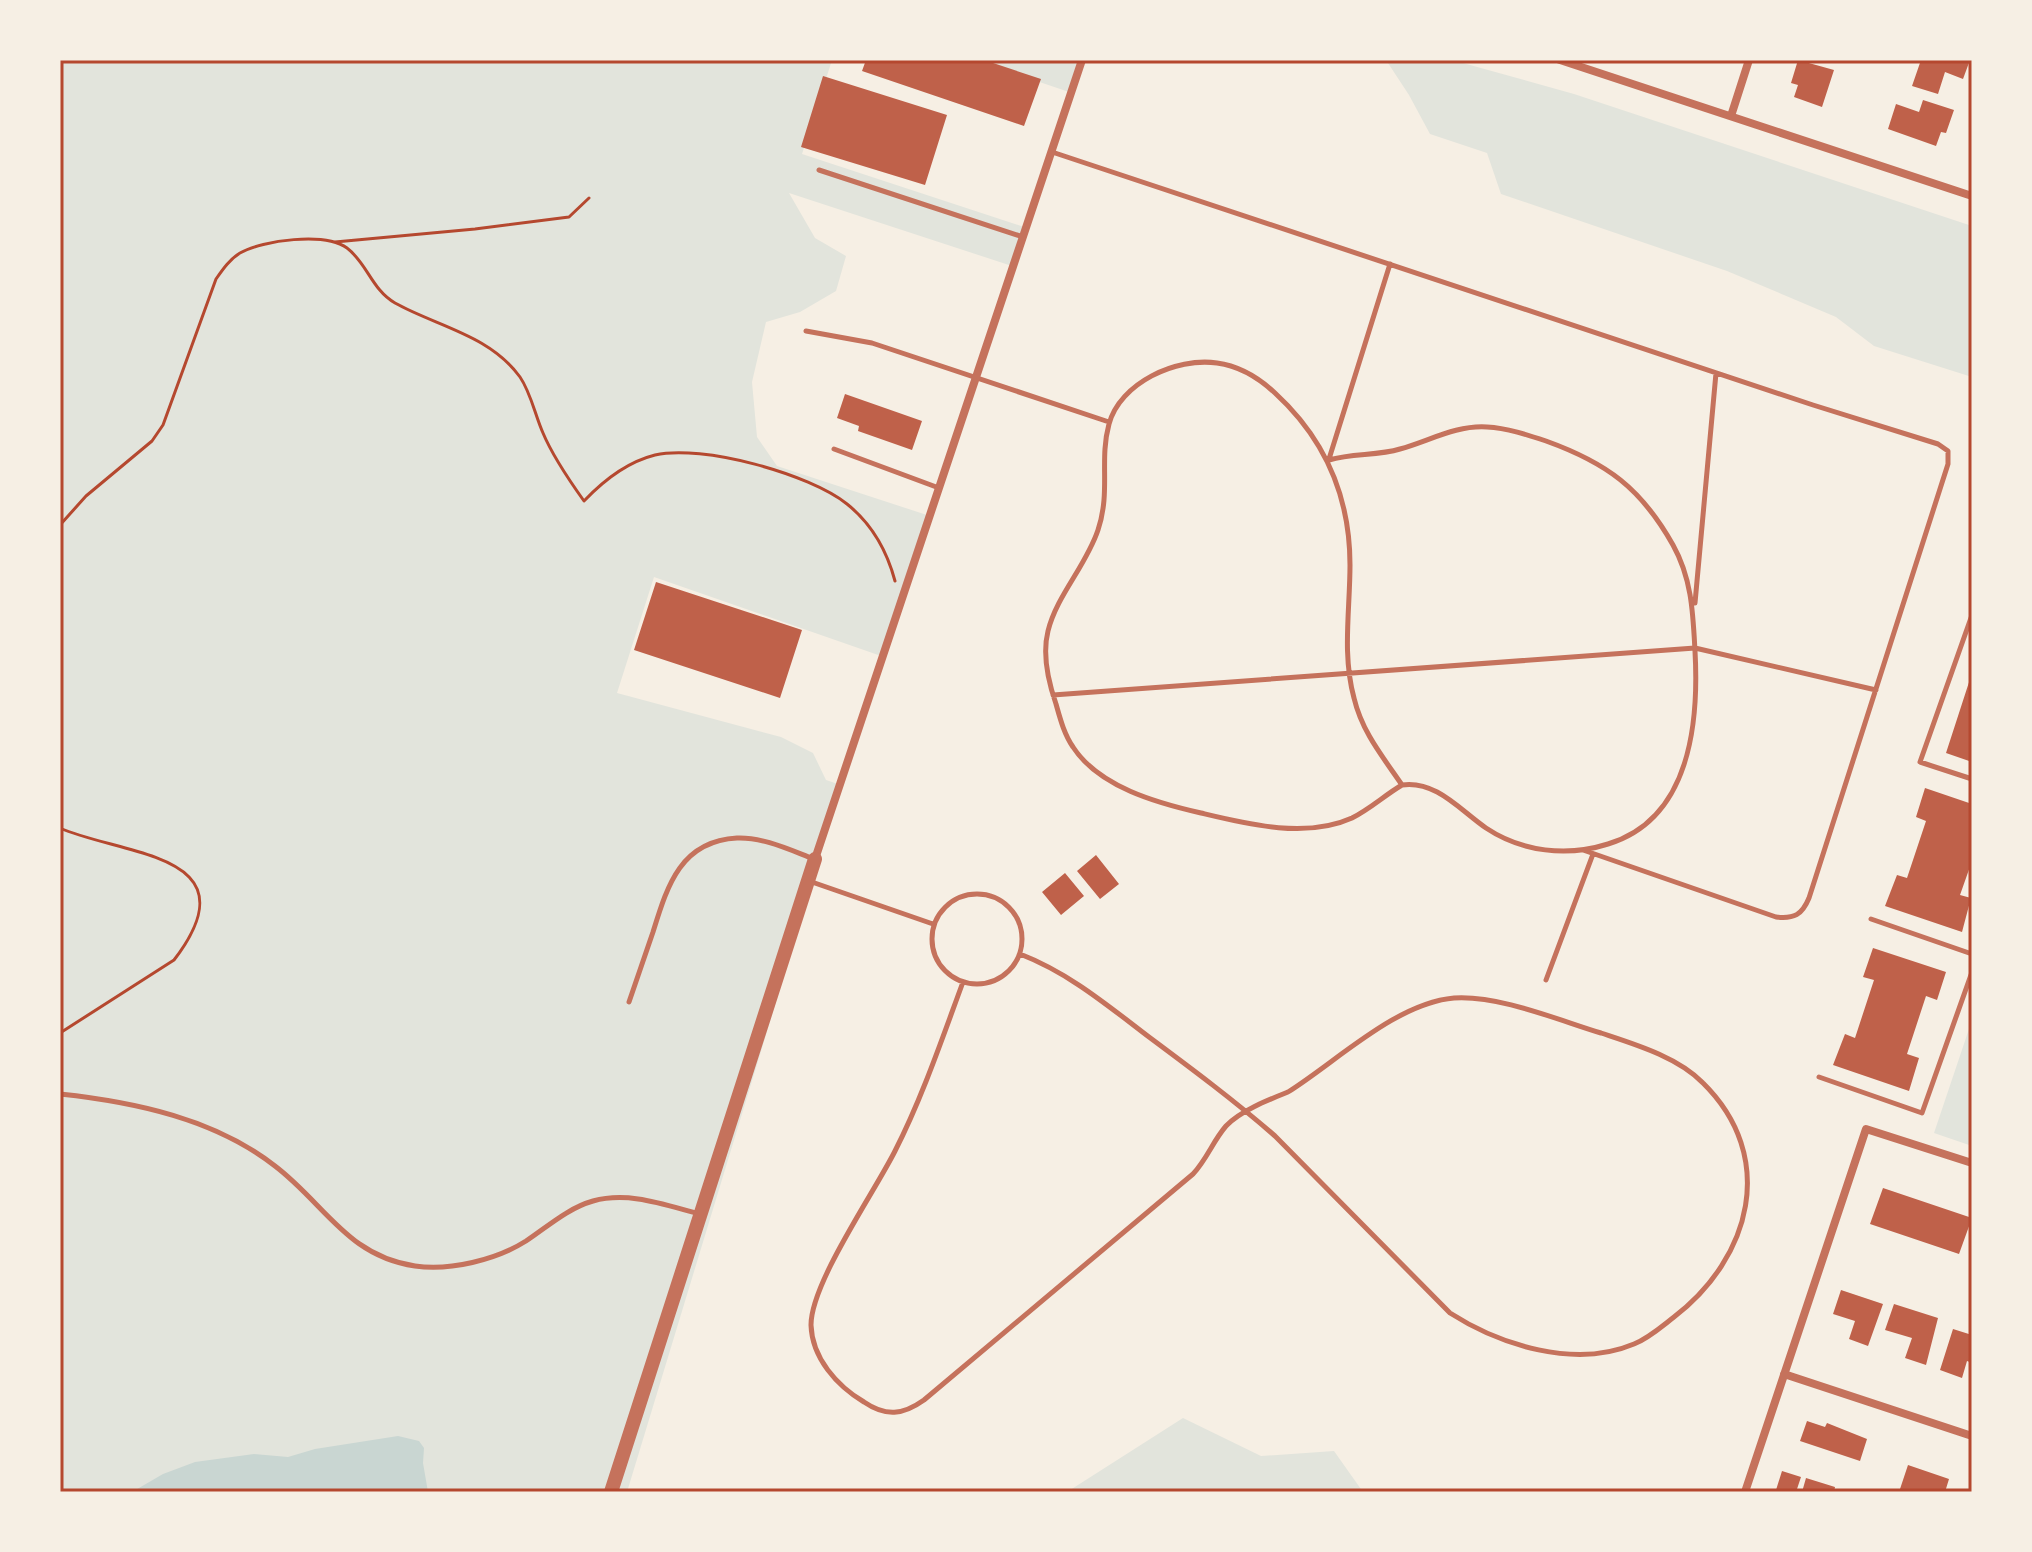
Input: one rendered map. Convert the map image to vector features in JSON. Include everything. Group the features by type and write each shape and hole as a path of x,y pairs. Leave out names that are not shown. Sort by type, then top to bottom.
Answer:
{"street":[{"path":"611,1492 815,859 1082,60"},
{"path":"1560,60 1972,196"},
{"path":"1731,116 1749,60"},
{"path":"1745,1492 1866,1129 1972,1163"},
{"path":"1784,1374 1972,1436"}],"lane":[{"path":"1052,152 1938,444 1948,451 1948,464 1876,690 1809,898 1800,914 1776,917 1582,850"},
{"path":"819,170 1024,237"},
{"path":"1329,460 1390,264"},
{"path":"806,331 872,343 1109,422"},
{"path":"1402,785 1367,734 1356,707 1348,675 1346,644 1350,564 1342,504 1329,460 1292,410 1255,377 1220,363 1192,364 1157,374 1143,381 1118,402 1109,422 1104,454 1105,503 1101,519 1094,541 1053,616 1045,648 1053,695 1065,733 1083,760 1116,784 1183,809 1254,824 1329,825 1350,819 1402,785 1411,784 1445,797 1503,839 1550,851 1582,850 1627,837 1663,805 1676,786 1693,731 1696,673 1694,610 1716,373"},
{"path":"1329,460 1398,450 1446,433 1488,427 1534,437 1575,452 1608,469 1633,491 1657,519 1675,548 1688,580 1694,610"},
{"path":"834,449 940,489"},
{"path":"1972,615 1920,762 1972,779"},
{"path":"1053,695 1695,648 1876,690"},
{"path":"629,1002 667,889 675,872 699,850 738,838 767,842 815,859"},
{"path":"1546,980 1593,854"},
{"path":"808,881 933,924"},
{"path":"977,894 993,897 1015,916 1022,940 1020,954 1005,974 992,982 963,982 943,970 936,960 932,947 933,924 949,904 962,897 977,894"},
{"path":"1871,919 1972,954"},
{"path":"963,982 897,1149 834,1261 812,1311 814,1342 830,1374 861,1401 877,1410 899,1414 924,1400 1193,1174 1205,1161 1227,1125 1248,1112 1288,1092 1420,1006 1454,998 1495,1002 1613,1037 1677,1064 1702,1081 1719,1101 1743,1147 1748,1178 1747,1207 1731,1250 1717,1273 1682,1311 1634,1344 1593,1353 1528,1348 1483,1332 1450,1313 1248,1112 1079,984 1043,963 1020,954"},
{"path":"1819,1077 1922,1113 1972,972"},
{"path":"60,1094 132,1104 203,1126 233,1140 276,1166 347,1237 381,1257 416,1266 454,1265 501,1253 595,1200 628,1197 701,1214"}],"path":[{"path":"60,525 86,496 152,441 163,425 216,279 225,265 239,253 262,244 295,239 335,242 569,217 589,198"},
{"path":"335,242 359,260 380,291 393,302 455,328 508,363 521,378 544,436 584,501 604,480 625,468 654,455 685,452 737,460 809,483 846,503 867,523 888,555 901,605"},
{"path":"60,828 161,858 181,869 194,883 199,910 188,942 174,960 60,1033"}],"shaded area":[{"path":"60,60 832,60 802,154 1024,227 1012,266 789,193 815,238 846,256 836,291 800,312 766,322 752,382 757,437 777,466 930,516 884,657 654,577 617,693 781,737 813,753 826,780 841,785 845,775 627,1492 60,1492"},
{"path":"975,60 1079,60 1069,92"},
{"path":"1386,60 1452,60 1574,94 1972,226 1972,377 1874,346 1836,317 1727,271 1501,194 1487,153 1430,134"},
{"path":"1972,1020 1972,1146 1934,1133"},
{"path":"1183,1418 1261,1456 1334,1451 1363,1492 1067,1492"},
{"path":"398,1436 419,1441 424,1448 428,1492 132,1492 163,1474 195,1462 254,1454 288,1457 315,1449"}],"building":[{"path":"866,60 984,60 1041,79 1024,126 862,71"},
{"path":"1798,60 1834,70 1822,107 1794,97 1798,85 1791,83"},
{"path":"1921,60 1970,60 1963,79 1945,72 1938,94 1912,86"},
{"path":"823,76 947,115 925,185 801,147"},
{"path":"1923,100 1954,110 1946,133 1941,132 1936,146 1888,129 1896,104 1919,112"},
{"path":"845,394 922,421 912,450 858,431 859,426 837,418"},
{"path":"656,582 802,630 780,698 634,650"},
{"path":"1972,676 1972,762 1946,753"},
{"path":"1925,788 1972,804 1972,861 1960,895 1971,898 1962,932 1885,906 1897,875 1907,878 1926,821 1916,817"},
{"path":"1096,855 1119,884 1100,899 1077,871"},
{"path":"1065,873 1084,896 1061,915 1042,892"},
{"path":"1873,948 1946,972 1937,1000 1926,996 1907,1054 1919,1058 1909,1091 1833,1065 1845,1034 1855,1038 1874,980 1863,977"},
{"path":"1883,1188 1972,1218 1959,1254 1870,1224"},
{"path":"1841,1290 1883,1304 1868,1346 1849,1339 1855,1321 1833,1314"},
{"path":"1894,1304 1938,1318 1926,1365 1905,1358 1912,1338 1885,1330"},
{"path":"1953,1329 1972,1335 1972,1363 1967,1361 1962,1378 1940,1370"},
{"path":"1807,1421 1825,1427 1827,1423 1867,1439 1860,1461 1800,1441"},
{"path":"1908,1465 1949,1479 1945,1492 1900,1489"},
{"path":"1782,1471 1801,1477 1796,1492 1776,1490"},
{"path":"1806,1478 1835,1487 1834,1492 1802,1492"}]}
